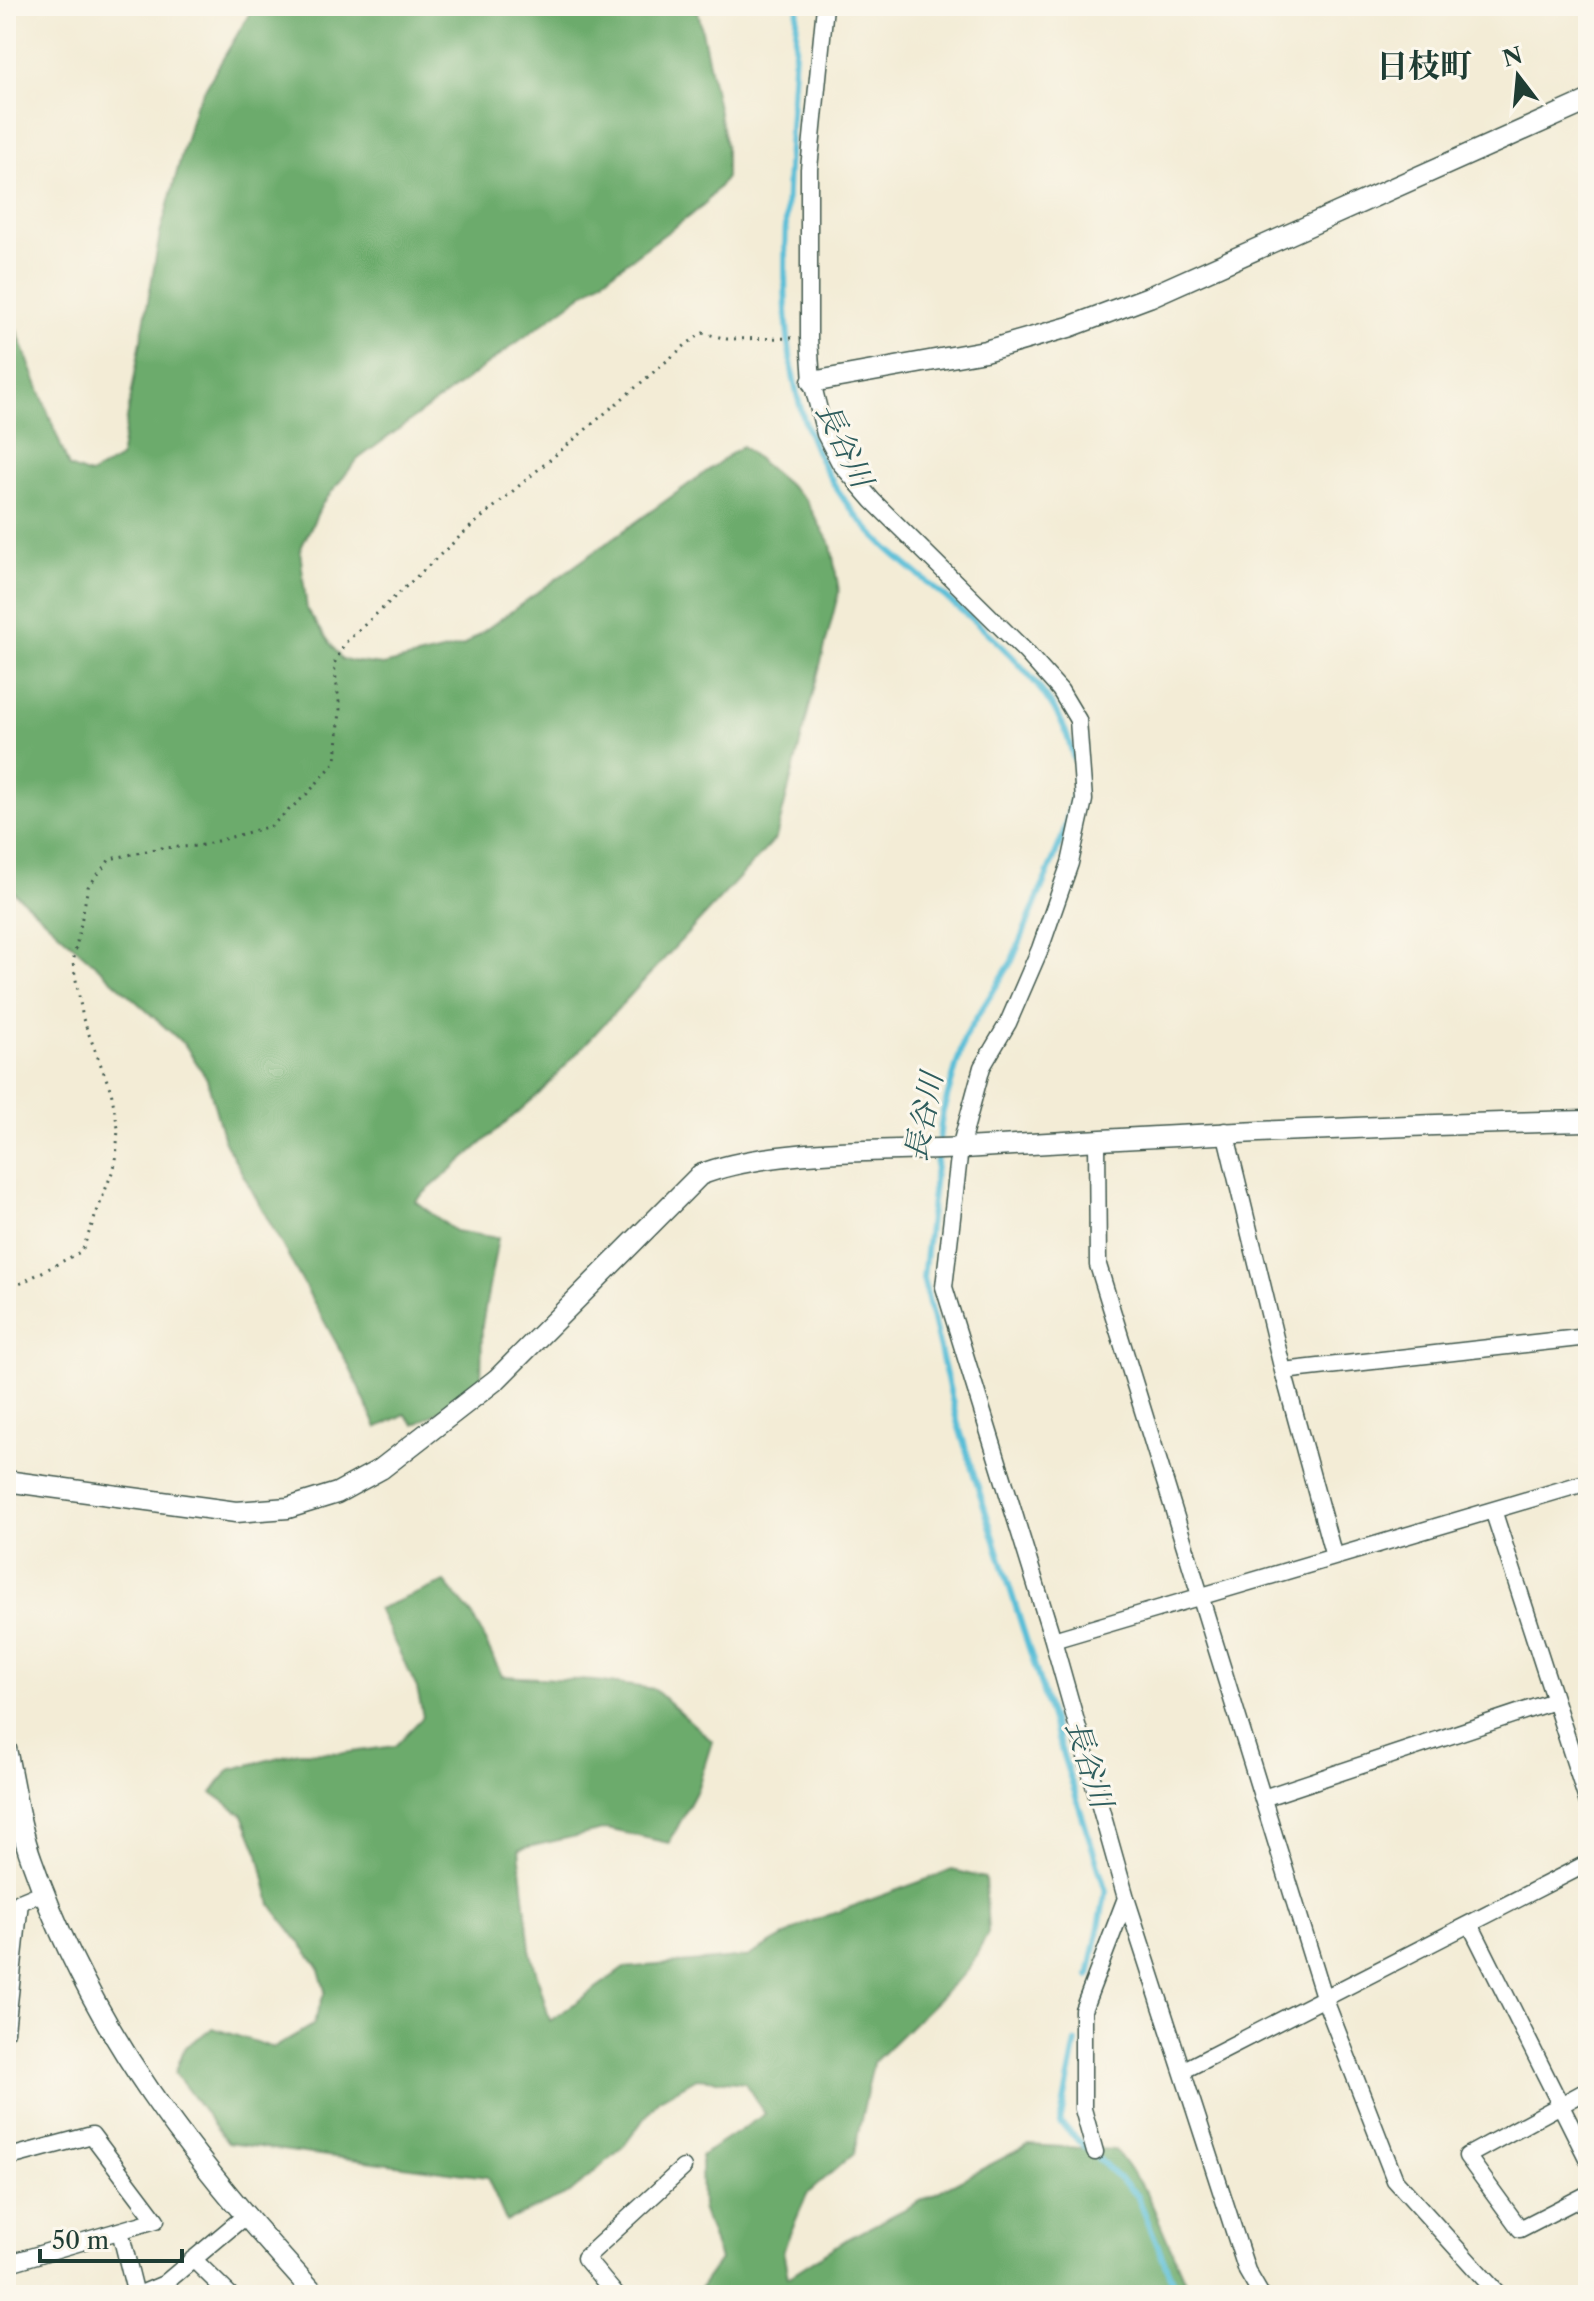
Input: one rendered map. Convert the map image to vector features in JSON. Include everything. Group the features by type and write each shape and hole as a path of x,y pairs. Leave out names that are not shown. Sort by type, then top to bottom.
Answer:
{"street":[{"path":"825,6 809,169 809,338 812,382 825,434 840,463 873,501 1025,651 1060,690 1078,720 1084,800 1070,863 1040,949 1008,1023 982,1067 960,1148 944,1287 1053,1640 1126,1898 1247,2271 1261,2295"},
{"path":"812,382 985,351 1069,327 1149,297 1588,101"},
{"path":"6,1481 236,1512 288,1508 337,1493 381,1469 497,1379 700,1175 715,1169 809,1155 1225,1131 1588,1121"},
{"path":"1225,1131 1283,1371 1334,1557"},
{"path":"1097,1139 1098,1265 1325,2000 1395,2180 1499,2295"},
{"path":"1283,1371 1588,1337"},
{"path":"1053,1640 1588,1482"},
{"path":"1493,1510 1588,1803"},
{"path":"1263,1798 1554,1701"},
{"path":"6,1749 31,1859 83,1983 117,2045 149,2094 246,2215 316,2295"},
{"path":"1184,2070 1588,1863"},
{"path":"6,2031 20,1902 44,1892"},
{"path":"1095,2152 1083,2109 1083,2010 1126,1898"},
{"path":"1470,1924 1588,2160"},
{"path":"1588,2090 1467,2156 1520,2229 1588,2194"},
{"path":"6,2158 92,2135 156,2220 6,2264"},
{"path":"616,2295 585,2258 683,2168"},
{"path":"120,2231 137,2295 164,2284 246,2215"},
{"path":"193,2259 230,2295"}],"path":[{"path":"6,1291 82,1251 116,1162 118,1128 111,1091 83,1019 73,963 88,887 110,859 160,848 199,846 271,826 308,793 336,761 340,709 334,664 345,643 468,529 703,333 727,339 809,338"}],"green space":[{"path":"254,6 697,6 726,147 726,178 703,206 358,459 322,504 300,550 307,610 342,660 383,665 463,646 742,446 805,499 831,545 839,591 776,838 540,1093 415,1201 455,1231 498,1238 482,1325 481,1387 415,1425 405,1414 377,1428 349,1366 224,1140 207,1079 185,1045 6,885 6,303 69,467 90,475 120,458 160,234 195,106"},
{"path":"445,1582 473,1616 502,1676 595,1681 654,1689 712,1741 697,1790 669,1843 607,1829 519,1849 530,1950 550,2021 624,1968 747,1957 807,1923 952,1870 985,1878 988,1933 968,1970 873,2063 854,2153 807,2194 783,2250 788,2277 847,2239 1028,2145 1115,2150 1147,2193 1191,2295 695,2295 720,2260 702,2208 701,2156 765,2114 745,2083 697,2078 658,2100 623,2147 570,2193 506,2221 487,2177 228,2143 175,2073 185,2047 213,2028 274,2048 313,2025 325,1991 318,1966 271,1905 259,1854 243,1815 212,1793 229,1770 299,1752 344,1753 395,1746 423,1717 417,1688 378,1609"}],"waterway":[{"name":"長谷川","path":"798,6 787,192 786,311 790,355 810,437 829,476 854,514 888,549 1004,648 1044,693 1060,719 1074,759"},
{"name":"長谷川","path":"1076,785 1062,838 1012,961 965,1036 942,1115 923,1278 957,1421 1106,1891 1089,1976"},
{"name":"長谷川","path":"1076,2042 1060,2123 1137,2195 1178,2295"}],"district":[{"name":"日枝町","path":"1424,66"}]}
